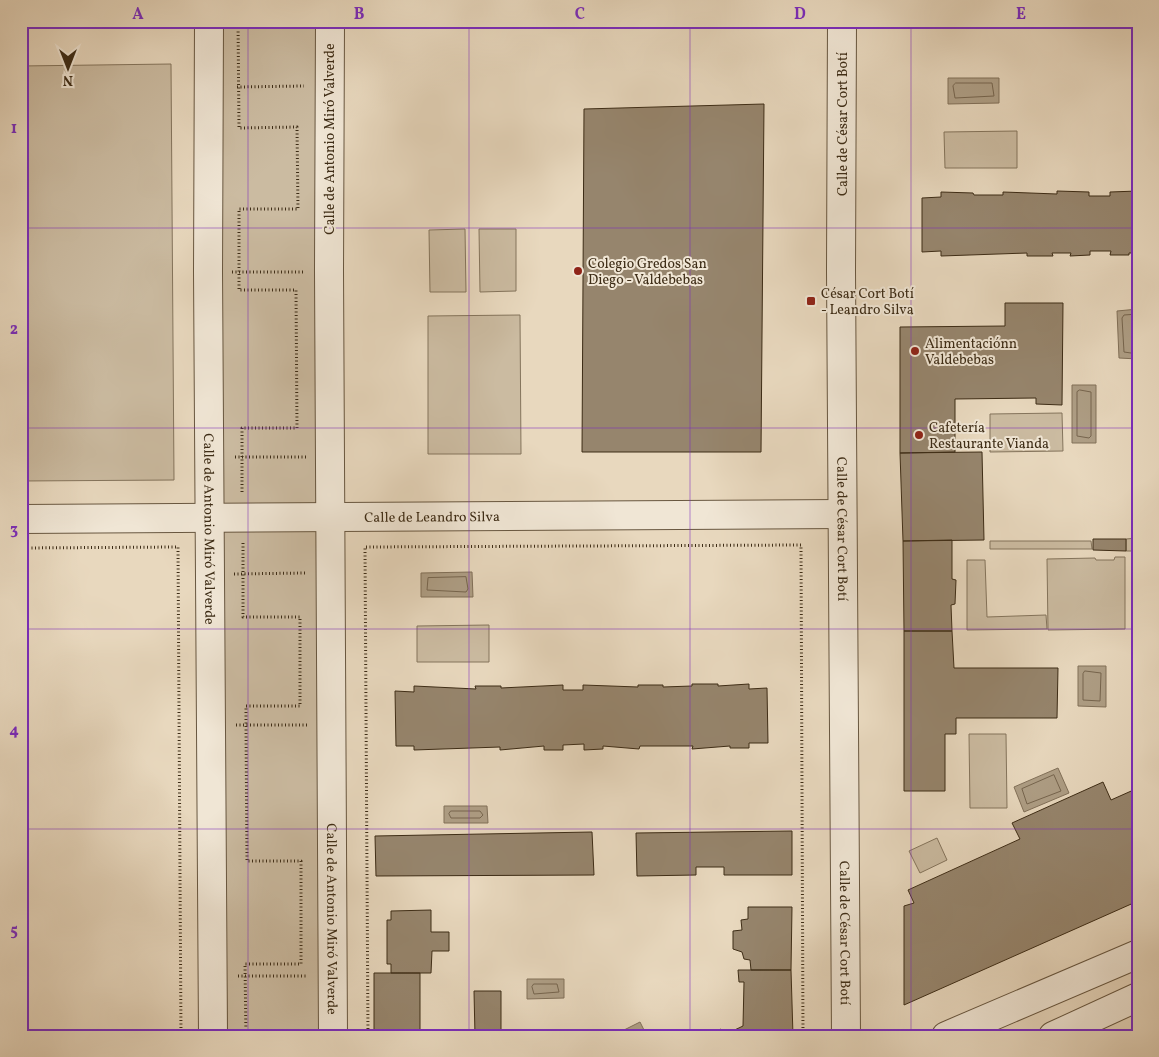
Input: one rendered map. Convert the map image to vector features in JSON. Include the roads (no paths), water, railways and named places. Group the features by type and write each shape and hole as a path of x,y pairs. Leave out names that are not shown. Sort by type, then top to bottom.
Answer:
{"street":[{"name":"Calle de Antonio Miró Valverde","path":"209,21 213,1036"},
{"name":"Calle de Antonio Miró Valverde","path":"330,21 333,1036"},
{"name":"Calle de César Cort Botí","path":"842,21 842,514 846,1036"},
{"name":"Calle de Leandro Silva","path":"21,519 842,514"},
{"path":"946,1036 1138,954"},
{"path":"1053,1036 1138,998"}],"water":[{"path":"948,78 999,78 999,103 948,104"},
{"path":"1138,309 1138,359 1119,358 1117,311"},
{"path":"1072,385 1096,385 1096,443 1072,443"},
{"path":"472,572 473,597 421,597 421,573"},
{"path":"1132,572 1138,572 1138,613 1133,613"},
{"path":"1078,666 1106,666 1106,707 1078,706"},
{"path":"1058,768 1069,793 1024,812 1014,787"},
{"path":"444,806 487,806 488,823 444,823"},
{"path":"527,979 564,979 564,998 527,999"},
{"path":"640,1022 645,1032 636,1036 612,1036"}],"place":[{"name":"Colegio Gredos San Diego - Valdebebas","path":"578,271"},
{"name":"César Cort Botí - Leandro Silva","path":"811,301"},
{"name":"Alimentaciónn Valdebebas","path":"915,351"},
{"name":"Cafetería Restaurante Vianda","path":"919,435"}]}
